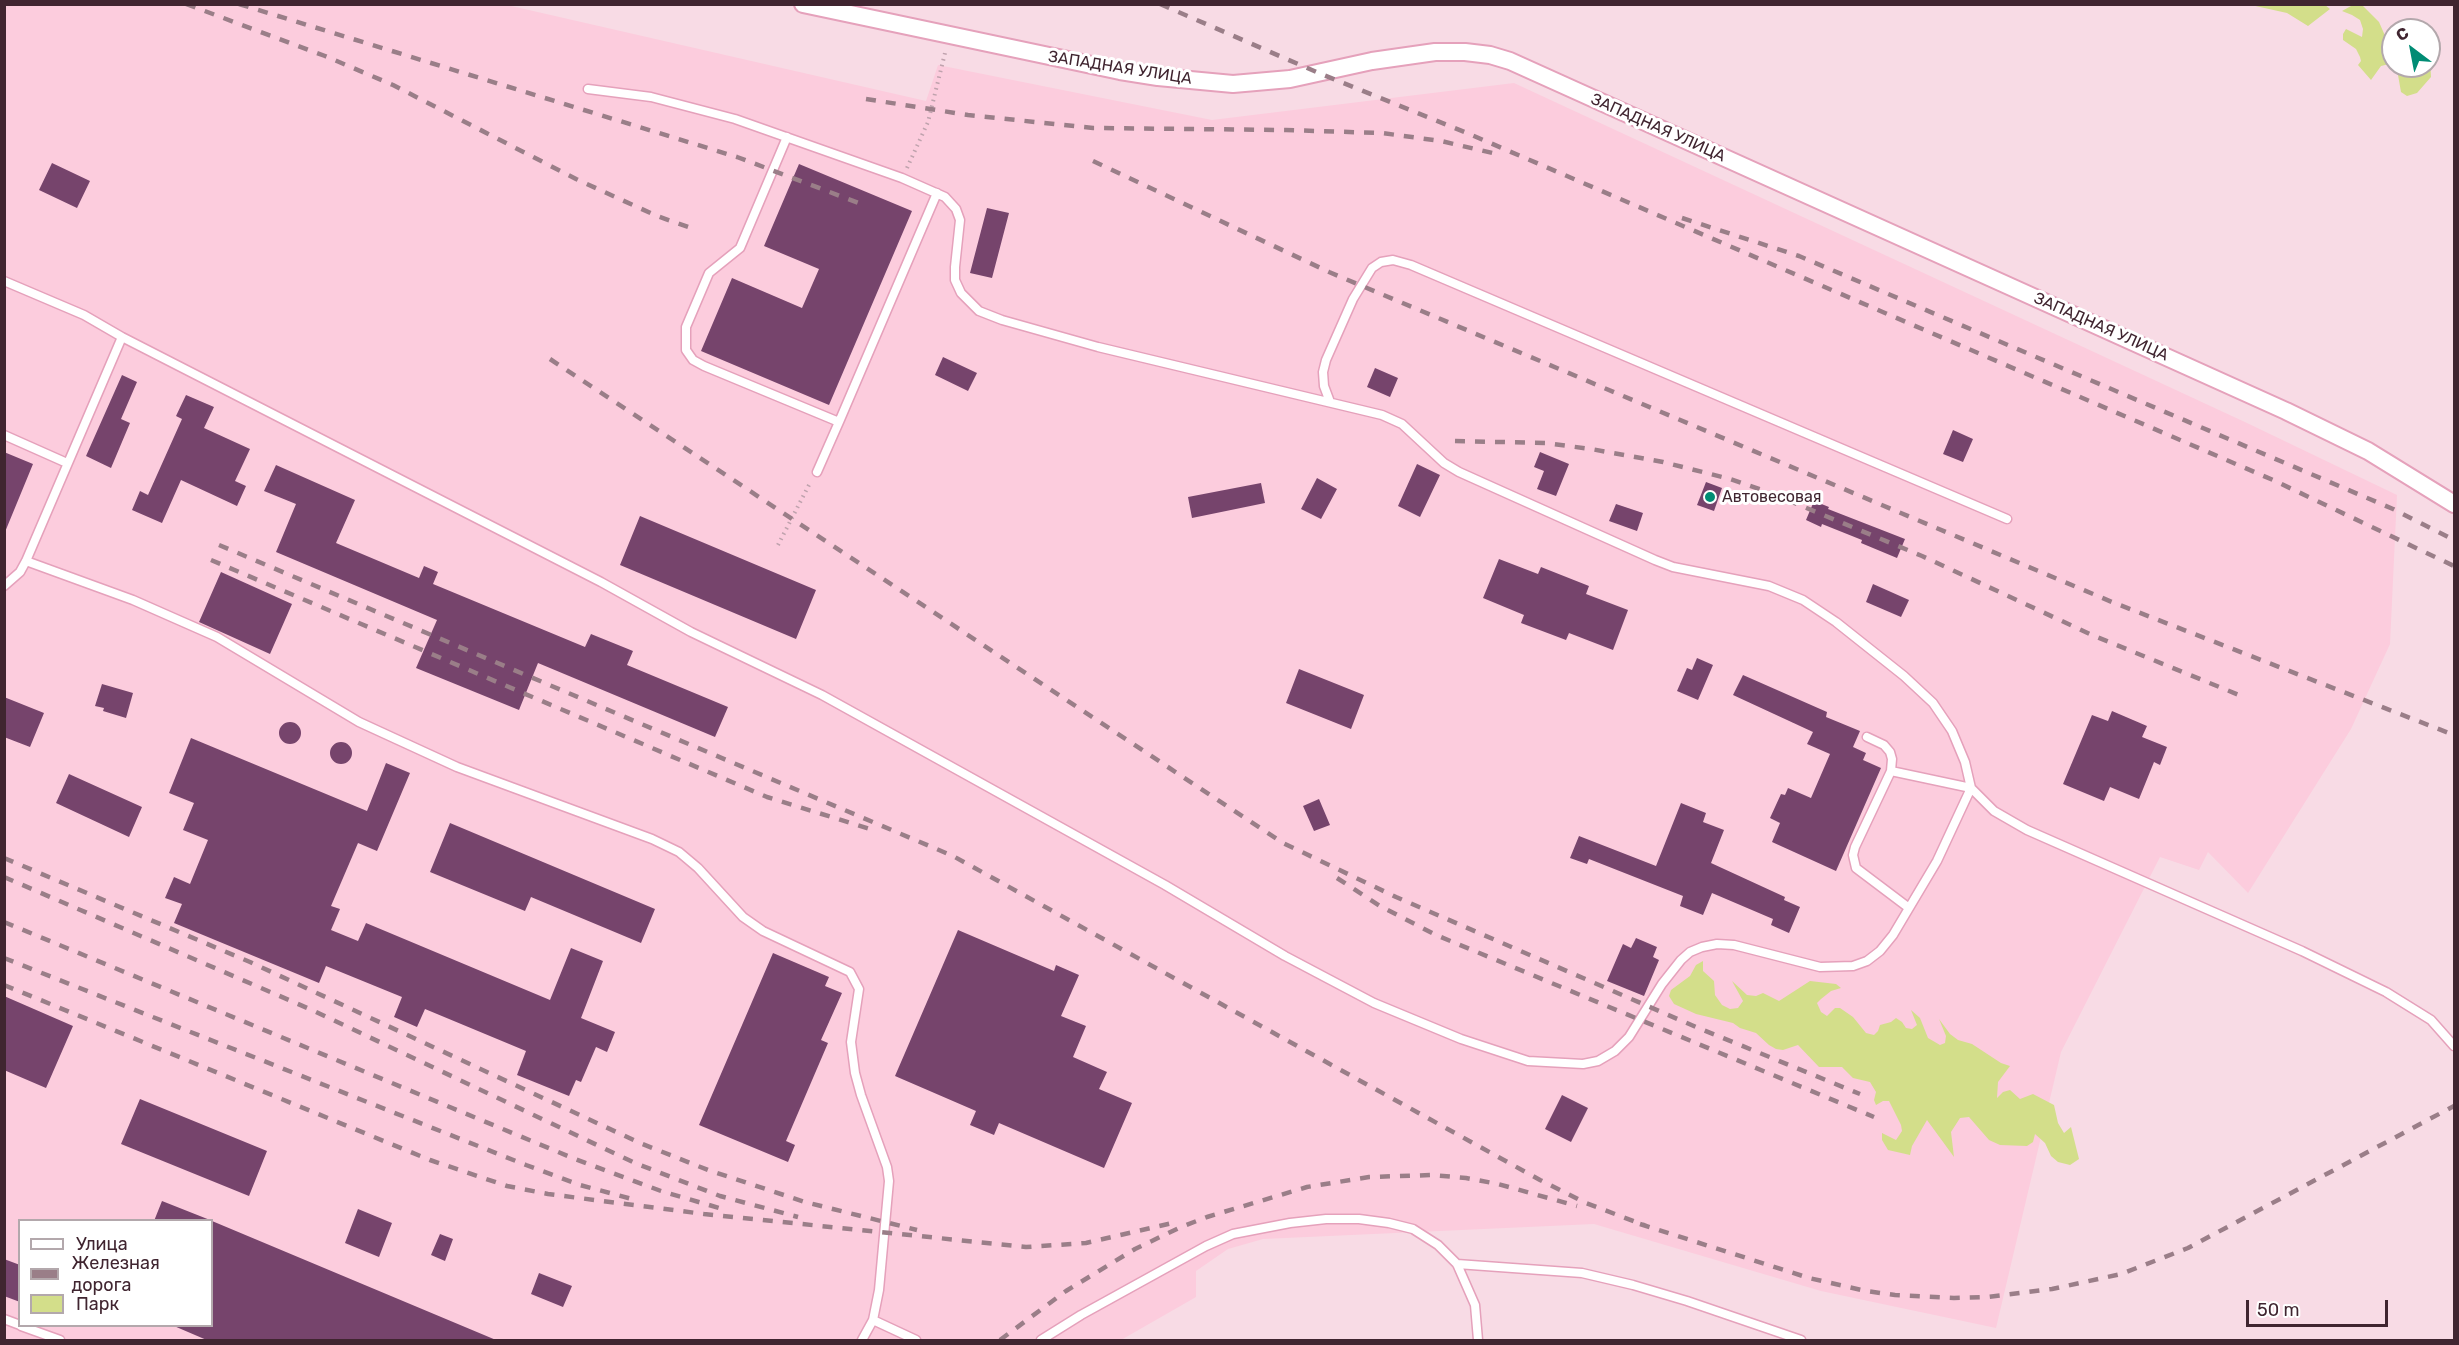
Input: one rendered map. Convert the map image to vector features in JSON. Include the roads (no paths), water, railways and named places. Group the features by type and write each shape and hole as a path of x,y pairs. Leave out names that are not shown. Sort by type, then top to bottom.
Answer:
{"street":[{"name":"ЗАПАДНАЯ УЛИЦА","path":"803,4 1158,78 1222,83 1261,83 1372,61 1435,52 1474,53 1510,61 2286,411 2368,451 2454,504"}],"lane":[{"path":"4,281 66,306 122,337 602,582 691,632 822,695 1155,879 1286,956 1374,1003 1495,1051 1528,1061 1550,1064 1583,1064 1598,1061 1615,1051 1629,1037 1662,984 1690,952 1718,944 1734,945 1820,967 1852,966 1867,961 1880,951 1893,935 1937,861 1971,788 1970,774 1959,744 1933,703 1904,676 1836,622 1803,600 1768,586 1673,567 1655,560 1459,472 1444,463 1410,430 1393,419 1098,347 1002,320 979,311 962,293 955,280 960,220 956,209 945,197 902,178 735,119 660,99 588,89"},
{"path":"788,138 740,248 709,273 686,327 686,350 693,360 704,366 839,422"},
{"path":"817,472 937,193"},
{"path":"1330,402 1324,386 1323,372 1353,299 1372,268 1381,262 1393,260 1411,265 2007,519"},
{"path":"4,586 20,572 26,561 122,337"},
{"path":"4,435 68,464"},
{"path":"26,561 133,600 217,637 359,722 458,767 652,839 679,852 698,868 743,917 763,931 850,972 859,989 851,1042 855,1074 887,1167 889,1181 879,1290 873,1320 862,1341"},
{"path":"1867,737 1884,745 1890,752 1891,771 1855,847 1854,862 1861,874 1909,908"},
{"path":"1891,771 1971,788 1994,811 2027,830 2302,951 2377,987 2431,1020 2454,1046"},
{"path":"1041,1341 1081,1315 1206,1246 1233,1234 1258,1228 1326,1219 1359,1219 1389,1223 1413,1229 1438,1245 1457,1264 1475,1305 1478,1341"},
{"path":"1457,1264 1582,1273 1687,1301 1801,1341"},
{"path":"873,1320 916,1341"},
{"path":"25,1327 60,1341"}],"railway":[{"path":"186,4 325,56 393,85 576,179 657,216 694,229"},
{"path":"239,4 737,157 864,205"},
{"path":"1160,4 1321,74 1467,133 2273,480 2454,566"},
{"path":"866,99 968,115 1093,128 1382,133 1441,141 1501,155"},
{"path":"1093,161 1329,272 2112,602 2454,735"},
{"path":"1682,218 1799,256 2393,509 2454,540"},
{"path":"550,359 1283,843 1396,897 1696,1027 1860,1094"},
{"path":"1455,441 1545,443 1591,449 1663,462 1730,479 1768,492 1922,556 2092,635 2239,695"},
{"path":"219,545 953,856 1540,1180 1586,1203 1649,1227"},
{"path":"211,560 767,797 870,829"},
{"path":"4,858 250,962 640,1143 708,1170 805,1202 917,1230"},
{"path":"4,877 312,1010 635,1163 720,1196 798,1217"},
{"path":"1337,878 1380,906 1436,935 1874,1117"},
{"path":"4,922 575,1159 661,1191 726,1210"},
{"path":"4,958 526,1165 580,1185 632,1199"},
{"path":"4,985 430,1160 507,1186 548,1194 704,1214 1026,1247 1086,1243 1177,1222"},
{"path":"1640,1224 1809,1278 1866,1291 1954,1298 1987,1297 2052,1289 2121,1274 2188,1248 2454,1106"},
{"path":"1000,1340 1066,1291 1135,1249 1207,1217 1307,1187 1369,1177 1432,1175 1498,1184 1577,1206"}],"place":[{"name":"Автовесовая","path":"1710,497"}]}
